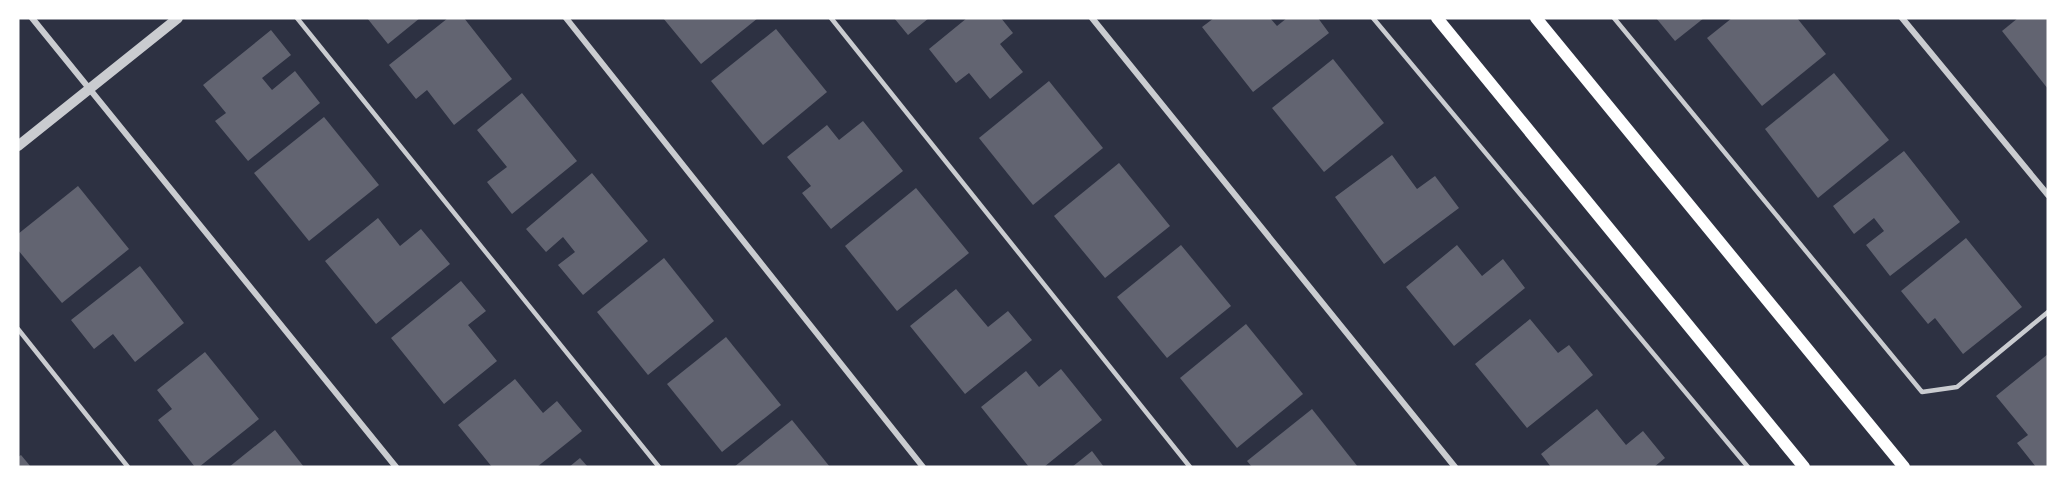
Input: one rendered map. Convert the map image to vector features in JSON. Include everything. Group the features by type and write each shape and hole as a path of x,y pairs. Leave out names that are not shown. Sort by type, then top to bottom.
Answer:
{"main road":[{"path":"1437,18 1804,467"},
{"path":"1536,18 1904,467"}],"street":[{"path":"32,18 396,467"},
{"path":"18,146 178,18"},
{"path":"566,18 923,467"},
{"path":"1092,18 1455,467"},
{"path":"1902,18 2048,195"}],"lane":[{"path":"297,18 659,467"},
{"path":"831,18 1190,467"},
{"path":"1373,18 1748,467"},
{"path":"1614,18 1922,392 1957,387 2048,312"},
{"path":"18,329 128,467"}],"building":[{"path":"367,18 420,18 388,44"},
{"path":"448,18 464,18 512,79 454,125 427,90 416,99 389,65"},
{"path":"663,18 758,18 701,64"},
{"path":"894,18 929,18 908,35"},
{"path":"967,18 1001,18 1013,33 1000,44 1023,72 990,99 969,73 956,83 929,49"},
{"path":"1214,18 1270,18 1277,26 1287,18 1318,18 1329,33 1253,92 1202,27"},
{"path":"1656,18 1704,18 1675,41"},
{"path":"1732,18 1797,18 1826,54 1762,106 1707,38"},
{"path":"2018,18 2048,18 2048,89 2002,31"},
{"path":"776,29 827,92 763,145 711,81"},
{"path":"271,30 291,55 262,78 272,90 295,71 320,103 248,161 215,121 226,113 203,85"},
{"path":"1333,59 1384,123 1324,172 1272,108"},
{"path":"1834,73 1889,140 1818,198 1765,129"},
{"path":"1049,81 1103,148 1033,205 979,138"},
{"path":"522,93 577,161 512,214 487,182 507,167 477,130"},
{"path":"324,117 379,185 309,241 254,173"},
{"path":"863,121 903,171 831,229 802,193 811,186 787,157 827,125 839,140"},
{"path":"1904,151 1960,222 1890,276 1866,245 1884,231 1874,218 1854,234 1833,206"},
{"path":"1392,155 1417,189 1435,176 1459,208 1384,264 1335,197"},
{"path":"1119,163 1170,226 1105,278 1054,216"},
{"path":"592,173 648,241 583,295 558,265 575,252 563,237 546,252 526,229"},
{"path":"78,186 129,249 62,303 18,250 18,234"},
{"path":"916,188 969,253 897,311 845,246"},
{"path":"378,218 400,246 421,229 450,264 376,324 325,261"},
{"path":"1966,238 2022,307 1963,354 1935,318 1928,324 1901,291"},
{"path":"1181,245 1231,306 1167,358 1117,297"},
{"path":"1457,245 1482,276 1503,259 1525,288 1454,346 1406,287"},
{"path":"664,258 714,321 648,375 597,312"},
{"path":"140,266 184,323 135,362 113,334 94,349 71,320"},
{"path":"461,281 486,311 468,325 497,361 444,404 391,338"},
{"path":"956,289 988,327 1008,311 1032,340 965,394 910,326"},
{"path":"1530,319 1558,353 1569,345 1593,375 1527,428 1475,364"},
{"path":"1246,324 1303,394 1237,448 1180,378"},
{"path":"726,337 781,405 722,452 667,384"},
{"path":"205,352 259,419 199,467 195,467 158,420 172,409 157,390"},
{"path":"2048,354 2048,467 2036,467 2017,443 2028,435 1996,396"},
{"path":"1061,369 1102,420 1044,467 1029,467 981,407 1026,371 1039,387"},
{"path":"515,379 543,413 557,401 582,431 537,467 492,467 458,425"},
{"path":"1312,409 1358,467 1252,467 1247,461"},
{"path":"1597,409 1626,445 1643,431 1665,458 1654,467 1551,467 1541,454"},
{"path":"792,420 830,467 734,467"},
{"path":"275,430 304,467 229,467"},
{"path":"1092,451 1104,467 1072,467"},
{"path":"21,455 31,467 18,467 18,457"},
{"path":"580,458 588,467 569,467"}]}
